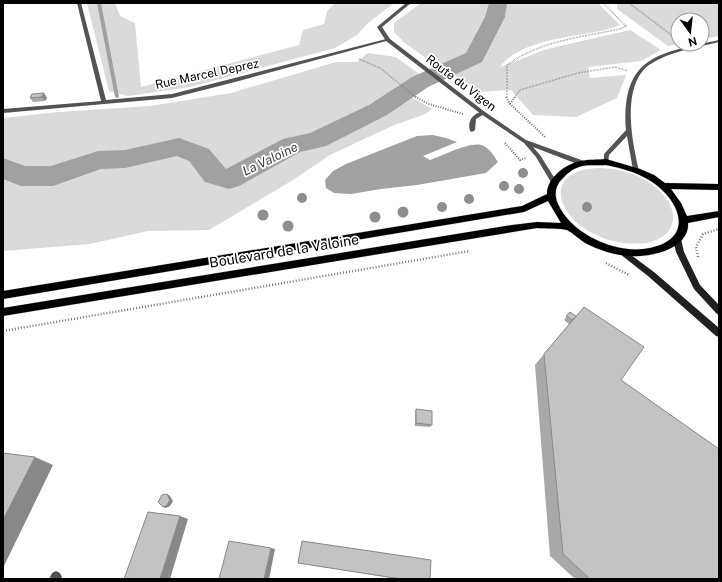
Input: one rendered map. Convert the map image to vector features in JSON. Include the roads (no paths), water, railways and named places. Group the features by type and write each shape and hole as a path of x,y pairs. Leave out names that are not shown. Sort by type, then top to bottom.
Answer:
{"main road":[{"path":"606,162 636,170 663,186 678,202 684,220 681,233 677,239 658,250 642,253 623,252 590,241 570,227 556,212 551,196 554,182 567,168 582,163 606,162"},
{"path":"663,186 719,187"},
{"name":"Boulevard de la Valoine","path":"3,295 524,209 551,196"},
{"path":"684,220 719,214"},
{"name":"Boulevard de la Valoine","path":"3,312 512,228 537,225 570,227"},
{"path":"677,239 680,252 697,287 719,311"},
{"path":"623,252 651,274 719,333"}],"street":[{"path":"79,3 104,103"},
{"path":"388,40 379,27 409,3"},
{"name":"Rue Marcel Deprez","path":"3,111 172,96 233,82 388,40"},
{"name":"Route du Vigen","path":"388,40 483,113 524,140 582,163"},
{"path":"636,170 628,131 631,90 638,74 650,63 670,53 719,41"},
{"path":"472,130 472,118 475,115 483,113"},
{"path":"606,162 606,155 628,131"},
{"name":"Route du Vigen","path":"524,140 538,156 554,182"}],"waterway":[{"path":"99,3 117,97"},
{"name":"La Valoine","path":"3,167 21,176 53,176 98,160 125,159 179,147 199,155 215,175 229,179 292,145 317,140 378,110 420,82 474,57 495,17 498,3"}]}
